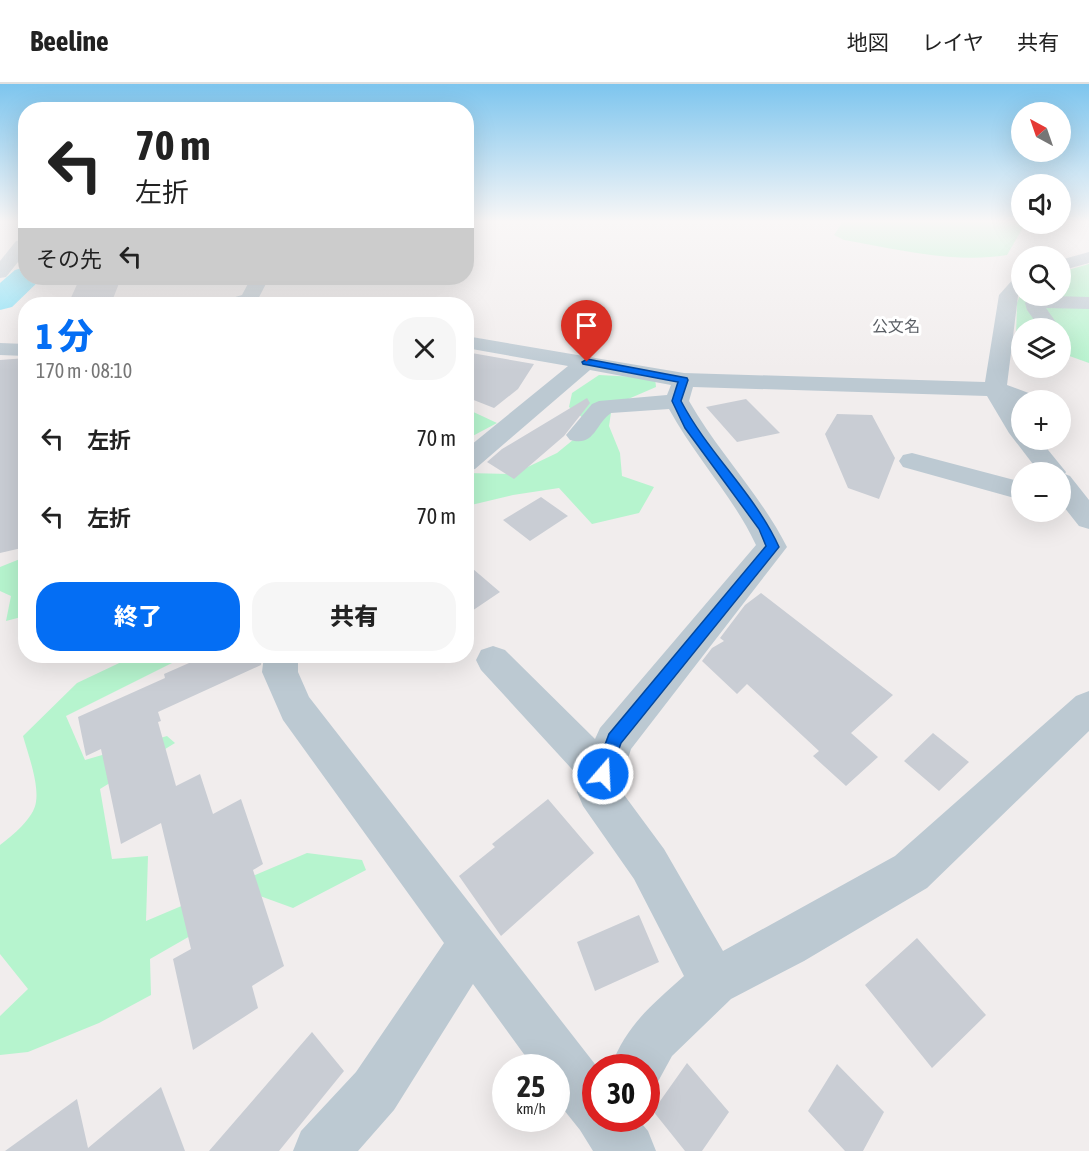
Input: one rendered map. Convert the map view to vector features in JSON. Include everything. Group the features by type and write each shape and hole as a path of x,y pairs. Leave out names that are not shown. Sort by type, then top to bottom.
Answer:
{"street":[{"path":"1011,294 1009,296 1011,331"},
{"path":"1043,318 1035,303 1057,301 1089,303"},
{"path":"474,343 587,362 680,391"},
{"path":"0,349 18,350"},
{"path":"995,389 1011,350"},
{"path":"474,456 587,362"},
{"path":"995,389 1011,415"},
{"path":"579,435 600,409 680,391 995,389 1011,395"},
{"path":"680,391 690,428 764,528 772,547 614,740 597,792 649,864 714,982"},
{"path":"1035,450 1045,462"},
{"path":"912,461 1011,488"},
{"path":"493,660 603,774"},
{"path":"281,663 280,672 296,708 471,945 582,1090"},
{"path":"644,1054 654,1038 714,982 787,944 911,872 1089,707"},
{"path":"321,1151 375,1091 471,945"}],"green space":[{"path":"1071,271 1089,271 1089,363 1071,357 1071,318 1017,318 1017,306 1071,306"},
{"path":"599,375 655,378 656,387 612,406 609,426 620,453 622,476 654,487 639,513 592,524 559,488 513,495 474,504 474,473 513,474 557,453 579,435 583,418 569,407 572,393"},
{"path":"474,412 497,423 474,435"},
{"path":"18,560 18,618 6,621 11,596 0,591 0,567"},
{"path":"119,663 172,663 66,716 85,760 167,736 175,743 100,789 112,859 148,856 146,921 307,853 362,860 366,870 293,908 260,896 150,959 151,995 99,1023 28,1052 0,1055 0,1016 28,989 0,954 0,845 27,820 36,802 35,778 23,736 77,683"}],"building":[{"path":"77,285 118,285 114,297 71,297"},
{"path":"474,353 534,364 518,389 494,408 474,400"},
{"path":"18,359 18,549 0,553 0,360"},
{"path":"587,398 590,403 564,436 514,479 487,462 502,449"},
{"path":"746,399 780,433 737,442 706,407"},
{"path":"837,414 872,415 895,458 879,499 848,488 825,434"},
{"path":"541,497 568,516 530,541 503,520"},
{"path":"474,570 500,592 474,610"},
{"path":"761,593 893,695 851,733 878,757 846,786 813,756 819,751 747,684 737,694 702,661 712,648 724,641 720,638 745,605"},
{"path":"189,663 261,663 158,712 161,721 158,722 176,786 200,774 213,814 241,799 263,864 253,870 284,966 252,986 258,1008 193,1050 173,959 191,949 161,823 121,844 101,749 86,756 78,717 165,678 164,674"},
{"path":"933,733 969,762 939,791 904,761"},
{"path":"548,799 594,853 501,936 459,876 495,847 492,844"},
{"path":"639,915 659,962 595,991 577,942"},
{"path":"917,938 986,1015 932,1068 865,985"},
{"path":"312,1032 344,1071 279,1151 209,1151"},
{"path":"687,1063 729,1112 702,1151 685,1151 660,1120 660,1101"},
{"path":"837,1064 884,1112 863,1151 845,1151 808,1111"},
{"path":"161,1087 185,1151 5,1151 77,1099 88,1148"}],"waterway":[{"path":"0,300 18,284"}],"district":[{"name":"公文名","path":"896,326"}],"route":[{"path":"587,362 684,380 676,401 690,428 764,528 772,547 614,740 603,774"}]}
